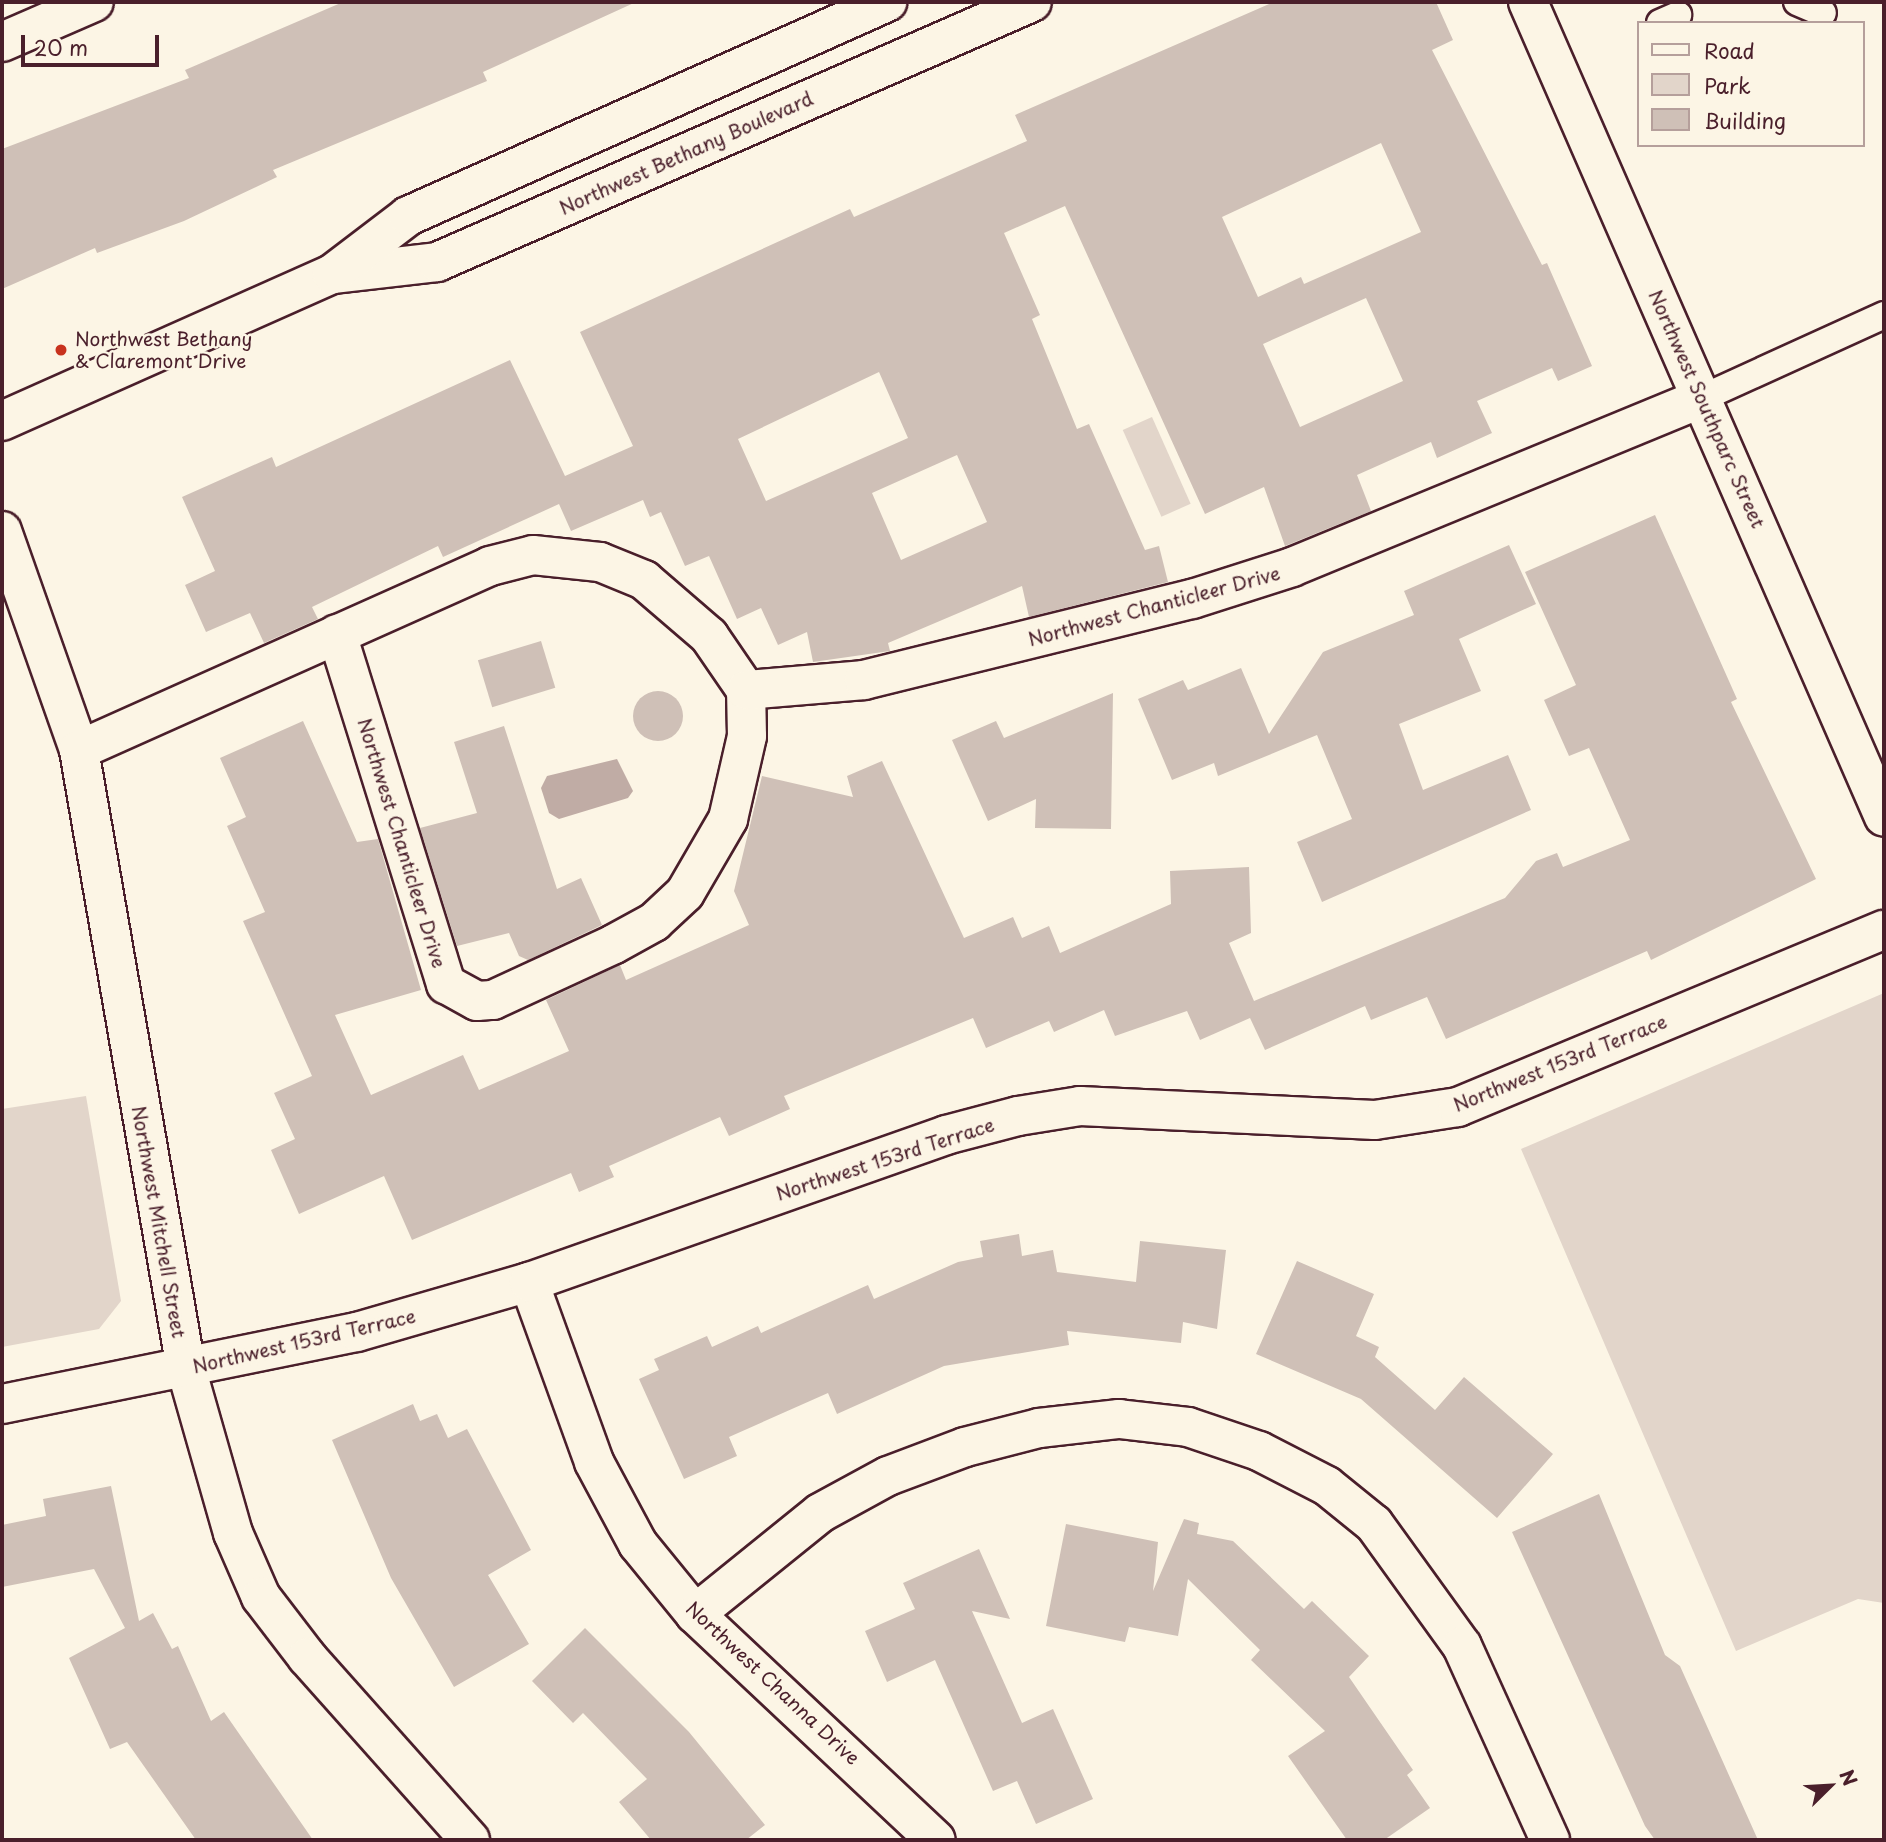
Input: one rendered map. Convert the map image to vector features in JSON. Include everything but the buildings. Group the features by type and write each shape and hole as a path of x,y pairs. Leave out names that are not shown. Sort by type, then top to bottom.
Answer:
{"street":[{"path":"2,42 94,2"},
{"name":"Northwest Bethany Boulevard","path":"2,421 332,274 408,216 887,2"},
{"name":"Northwest Bethany Boulevard","path":"332,274 437,261 1032,2"},
{"name":"Northwest Southparc Street","path":"1528,2 1884,817"},
{"name":"Northwest Chanticleer Drive","path":"337,634 446,984 477,1001 493,1000 614,944 654,922 685,893 729,819 747,736 746,690 864,680 1192,599 1292,568 1702,398"},
{"name":"Northwest Mitchell Street","path":"2,531 79,750 186,1368 233,1534 261,1597 470,1840"},
{"path":"79,750 490,565 533,555 568,556 644,580 680,607 746,690"},
{"name":"Northwest 153rd Terrace","path":"2,1404 357,1332 529,1282 946,1135 1018,1116 1080,1106 1375,1120 1458,1107 1884,930"},
{"name":"Northwest Channa Drive","path":"529,1282 594,1462 638,1544 695,1614 936,1840"},
{"path":"695,1614 820,1513 888,1476 965,1447 1038,1428 1119,1419 1188,1427 1259,1451 1327,1486 1374,1524 1462,1646 1550,1840"}],"lane":[{"path":"1797,2 1822,13"},
{"path":"1702,398 1884,316"}],"green space":[{"path":"1152,417 1191,504 1161,517 1123,430"},
{"path":"1884,993 1884,1603 1858,1599 1736,1651 1521,1149"},
{"path":"86,1096 121,1301 99,1329 2,1347 2,1109"}],"shaded area":[{"path":"617,759 633,791 628,798 559,819 549,813 541,788 547,776"}],"place":[{"name":"Northwest Bethany & Claremont Drive","path":"61,350"}]}
